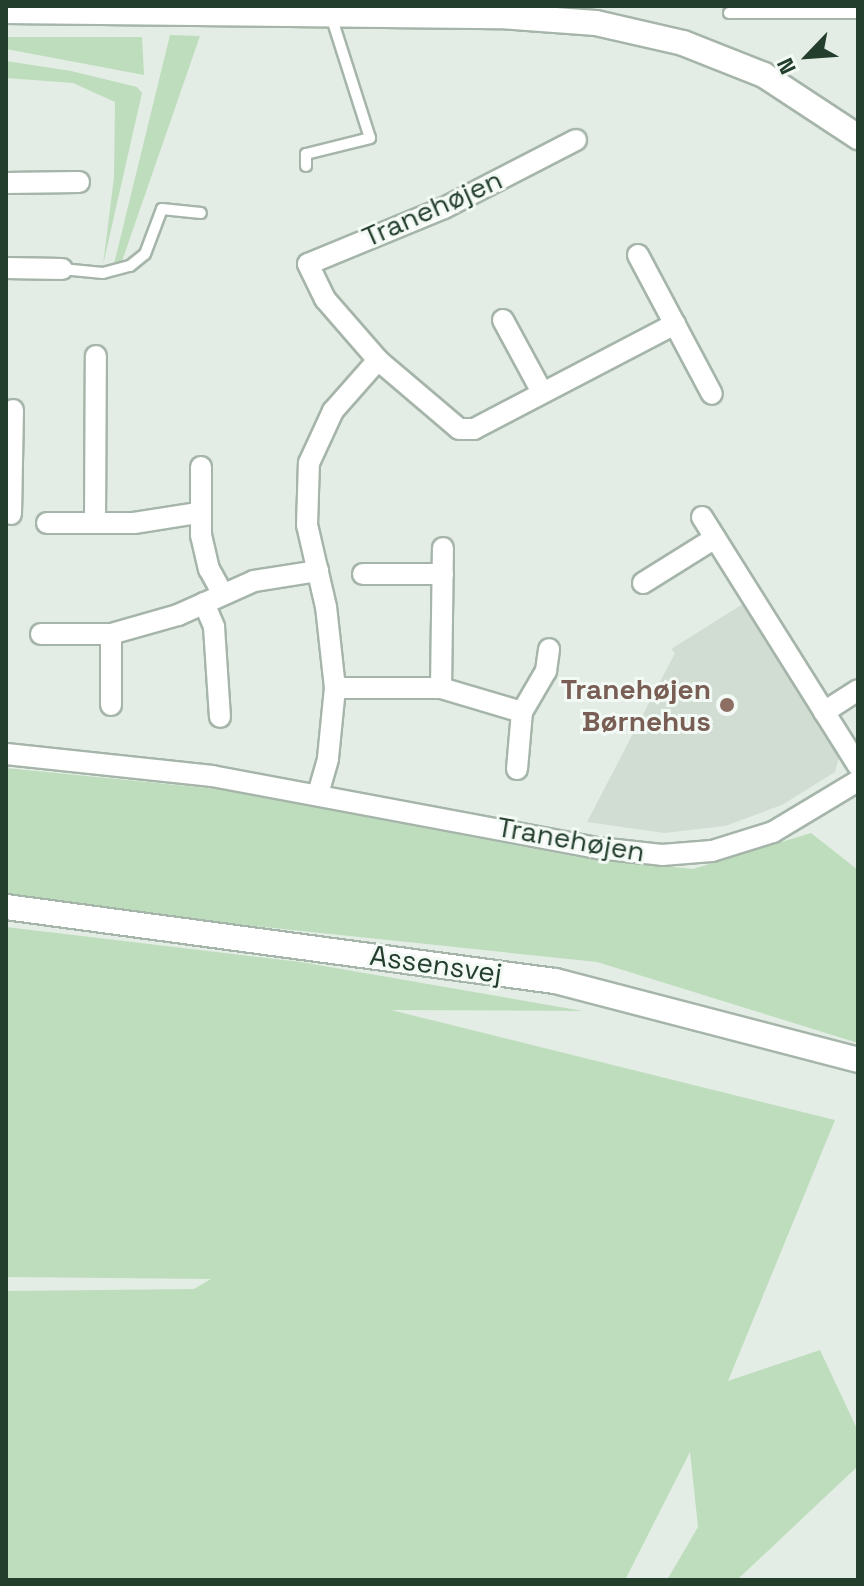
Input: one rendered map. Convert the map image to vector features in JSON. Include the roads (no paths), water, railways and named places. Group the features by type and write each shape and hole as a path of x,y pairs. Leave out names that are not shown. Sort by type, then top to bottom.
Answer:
{"street":[{"path":"6,11 549,18 637,31 764,75 858,137"},
{"name":"Tranehøjen","path":"576,140 444,208 308,264 325,299 378,360 459,429 474,429 675,324"},
{"path":"6,183 79,182"},
{"path":"638,255 712,394"},
{"path":"6,268 62,269"},
{"path":"503,320 542,392"},
{"path":"95,522 96,356"},
{"path":"318,794 328,758 335,688 318,571 307,525 309,463 333,411 378,360"},
{"path":"11,514 9,477 13,410"},
{"path":"201,467 198,513 209,569 222,592"},
{"path":"47,523 134,523 198,513"},
{"path":"702,517 858,766"},
{"path":"643,583 715,538"},
{"path":"441,688 443,548"},
{"path":"41,634 111,634 204,603 222,592 318,571"},
{"path":"363,574 443,574"},
{"path":"204,603 214,627 220,717"},
{"path":"111,634 111,705"},
{"path":"517,769 522,712 546,671 549,649"},
{"path":"335,688 441,688 522,712"},
{"path":"824,712 858,690"},
{"name":"Tranehøjen","path":"6,754 197,774 598,848 662,855 712,851 763,836 858,781"},
{"name":"Assensvej","path":"6,907 555,981 858,1060"}],"lane":[{"path":"729,13 785,10 858,13"},
{"path":"306,166 306,154 370,138 330,14"},
{"path":"62,269 103,273 130,266 145,254 162,209 201,213"}],"place":[{"name":"Tranehøjen Børnehus","path":"727,705"}]}
